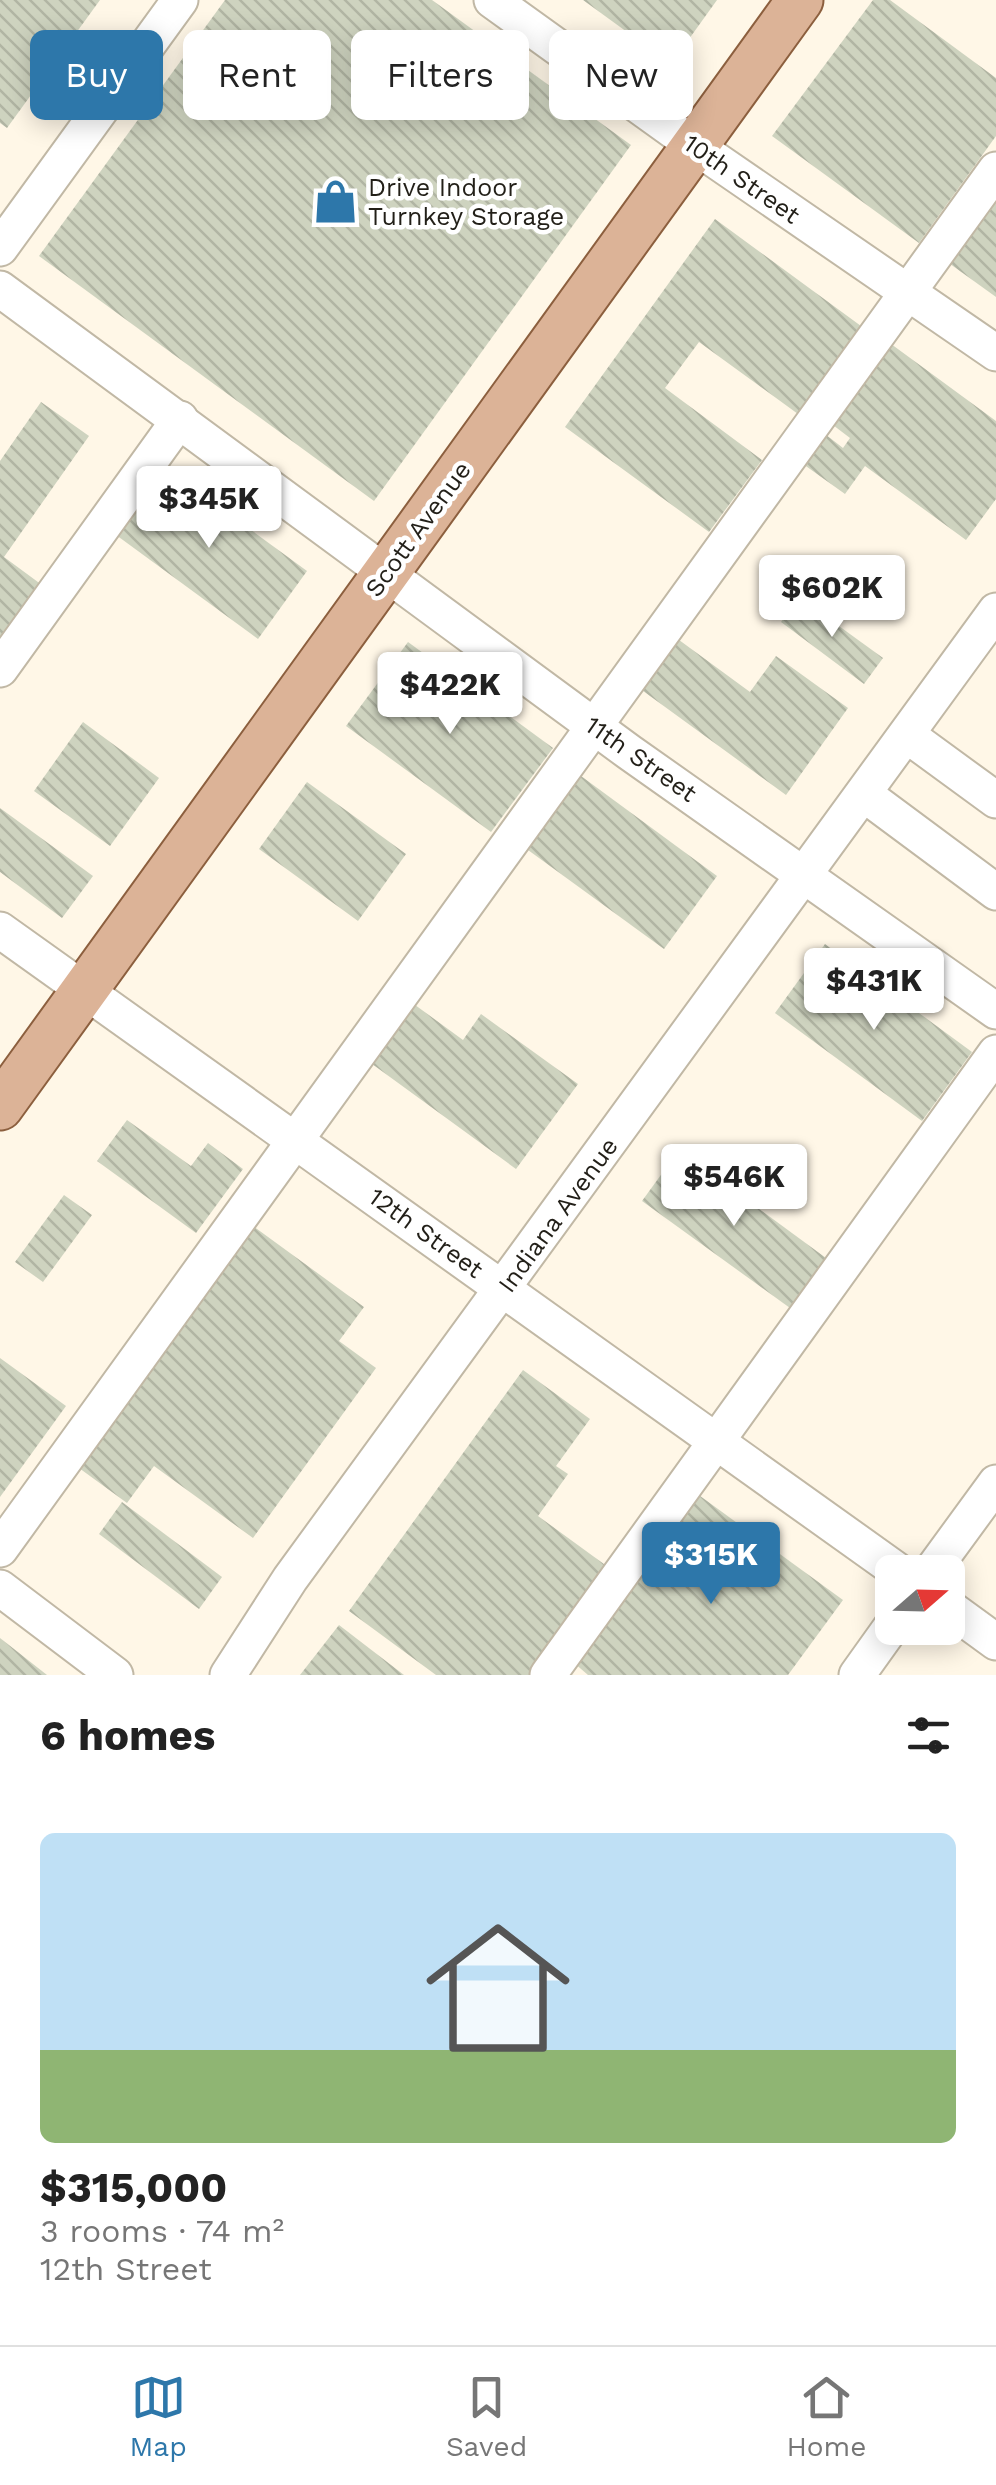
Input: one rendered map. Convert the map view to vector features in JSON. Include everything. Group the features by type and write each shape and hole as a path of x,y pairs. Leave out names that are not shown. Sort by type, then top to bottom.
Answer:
{"main road":[{"name":"Scott Avenue","path":"0,1107 800,0"}],"street":[{"path":"0,248 180,0"},
{"name":"10th Street","path":"492,0 695,146 996,353"},
{"path":"0,1549 996,170"},
{"name":"11th Street","path":"0,289 594,726 996,1011"},
{"path":"0,669 180,419"},
{"name":"Indiana Avenue","path":"228,1675 290,1579 996,611"},
{"path":"907,735 996,800"},
{"path":"864,794 996,892"},
{"name":"12th Street","path":"0,930 876,1555"},
{"path":"548,1675 996,1053"},
{"path":"943,1555 996,1483"},
{"path":"0,1588 115,1675"},
{"path":"965,1619 996,1642"},
{"path":"857,1675 878,1645"}],"building":[{"path":"0,0 100,0 78,30 30,30 30,96 7,128 0,123"},
{"name":"Drive Indoor Turnkey Storage","path":"225,0 432,0 473,30 351,30 351,120 529,120 529,71 549,85 549,120 597,120 631,145 374,501 39,256 138,120 163,120 163,85 183,58 183,120 331,120 331,30 203,30"},
{"path":"583,0 717,0 693,33 693,30 624,30"},
{"path":"873,0 890,0 996,78 996,136 919,243 772,136"},
{"path":"996,191 996,297 946,261"},
{"path":"715,219 861,326 798,414 699,342 665,388 762,460 709,532 565,427"},
{"path":"887,341 996,421 996,499 966,540 865,466 845,494 803,464 825,434 843,448 850,438 829,422"},
{"path":"41,402 89,436 4,557 42,585 0,641 0,461"},
{"path":"161,464 307,571 258,639 112,532"},
{"path":"799,597 883,658 864,684 781,622"},
{"path":"675,637 750,692 776,656 848,708 786,795 639,688"},
{"path":"408,642 553,748 491,832 346,726"},
{"path":"83,722 159,778 110,846 34,791"},
{"path":"581,776 717,876 664,949 528,850"},
{"path":"307,782 406,854 358,921 259,849"},
{"path":"0,808 93,876 62,918 0,872"},
{"path":"825,944 972,1052 922,1121 775,1013"},
{"path":"411,1002 463,1040 481,1014 578,1084 516,1169 368,1061"},
{"path":"127,1120 191,1166 208,1143 243,1169 196,1233 97,1161"},
{"path":"679,1150 826,1258 790,1308 642,1201"},
{"path":"64,1195 92,1215 43,1282 15,1262"},
{"path":"253,1226 364,1307 339,1341 376,1368 253,1538 154,1466 127,1503 79,1468"},
{"path":"0,1358 66,1406 0,1497"},
{"path":"523,1370 590,1419 556,1466 568,1474 538,1516 608,1567 530,1675 436,1675 349,1611"},
{"path":"696,1493 843,1600 788,1675 588,1675 573,1662"},
{"path":"122,1502 222,1577 199,1609 99,1534"},
{"path":"339,1625 404,1675 300,1675"},
{"path":"0,1638 47,1675 0,1675"}],"place":[{"name":"Drive Indoor Turnkey Storage","path":"335,201"}]}
